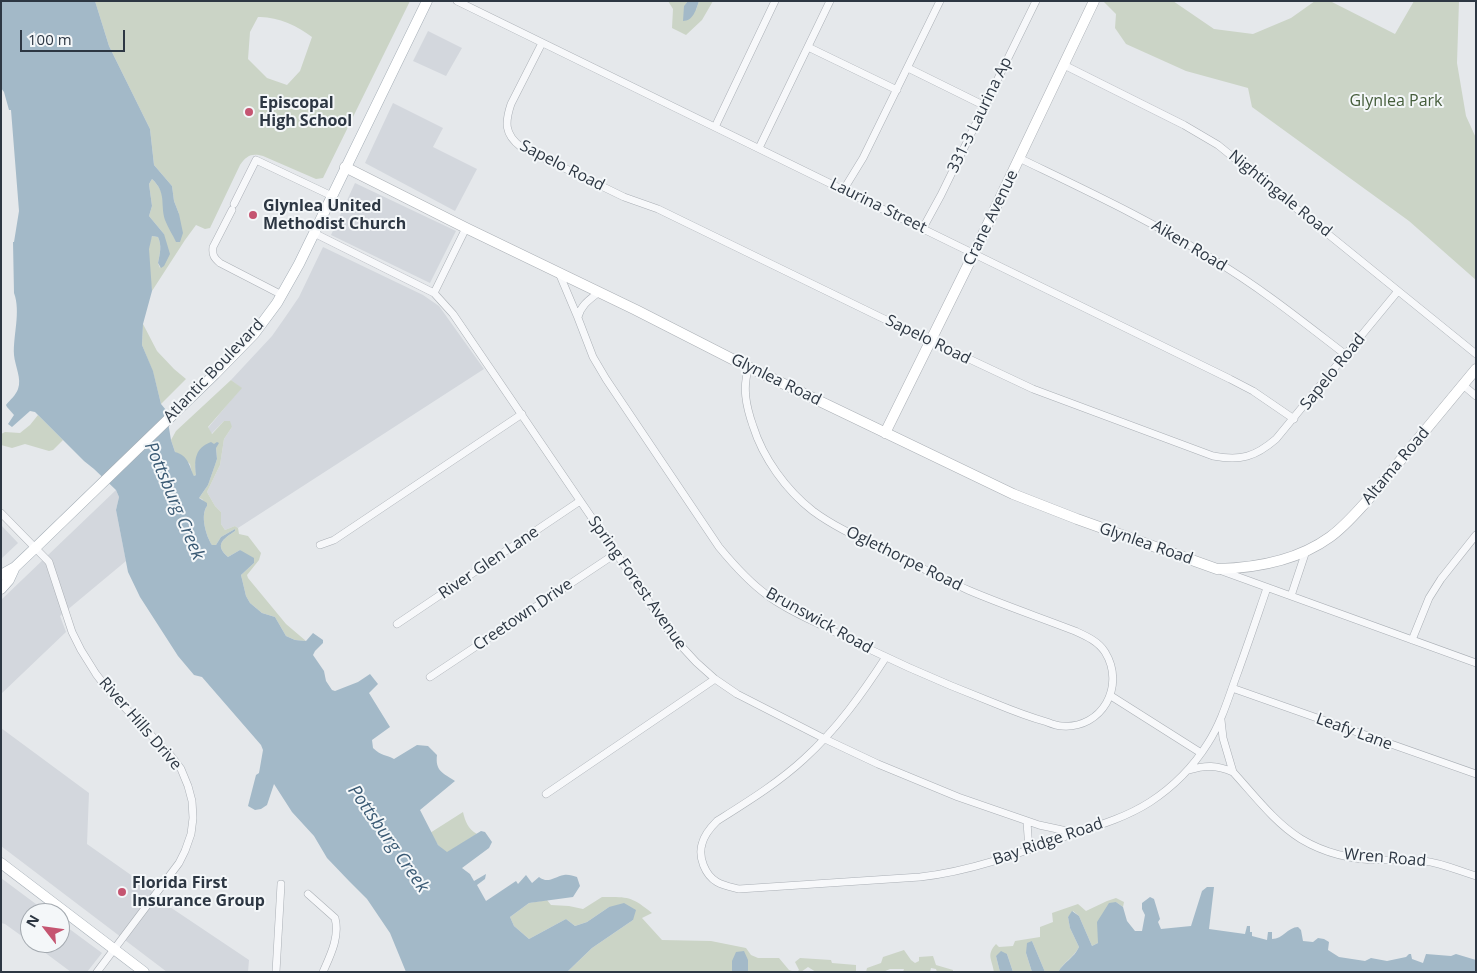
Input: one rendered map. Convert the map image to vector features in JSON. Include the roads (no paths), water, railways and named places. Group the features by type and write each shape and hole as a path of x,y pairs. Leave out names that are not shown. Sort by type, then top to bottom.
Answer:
{"street":[{"name":"Atlantic Boulevard","path":"1,575 15,567 36,548 216,374 254,334 282,295 299,264 426,1"},
{"name":"Laurina Street","path":"457,1 1230,378 1294,419"},
{"path":"715,127 776,1"},
{"path":"759,148 830,1"},
{"path":"844,189 863,158 940,1"},
{"name":"331-3 Laurina Ap","path":"923,228 1036,1"},
{"name":"Crane Avenue","path":"885,433 974,253 1094,1"},
{"name":"Sapelo Road","path":"542,43 511,104 506,120 508,132 515,143 527,151 624,197 658,209 1033,389 1213,456 1226,458 1252,455 1264,450 1294,419 1398,291"},
{"path":"808,47 897,90"},
{"name":"Nightingale Road","path":"1064,65 1218,144 1476,354"},
{"path":"908,68 985,106"},
{"name":"Aiken Road","path":"1019,158 1138,216 1209,256 1283,306 1346,356"},
{"path":"282,295 220,263 213,253 213,247 256,160 332,196"},
{"name":"Glynlea Road","path":"346,167 749,367 1013,494 1077,519 1476,663"},
{"path":"434,293 466,228"},
{"name":"Spring Forest Avenue","path":"314,233 434,293 453,314 673,637 715,679 737,694 878,764 958,797 1027,822 1076,833"},
{"name":"Brunswick Road","path":"558,272 593,357 606,379 719,547 767,595 796,612 886,657 944,684 1027,717 1061,726 1074,726 1098,713 1105,706 1110,696"},
{"path":"578,318 583,305 599,292"},
{"name":"Oglethorpe Road","path":"749,367 745,392 756,436 768,459 784,482 812,510 833,525 968,590 1075,630 1092,639 1105,651 1110,662 1113,682 1113,690 1110,696"},
{"name":"Altama Road","path":"1306,551 1331,536 1355,514 1476,369"},
{"path":"1463,385 1476,396"},
{"path":"320,545 334,540 522,414"},
{"name":"River Glen Lane","path":"397,624 580,501"},
{"name":"River Hills Drive","path":"1,513 49,562 68,623 81,650 109,691 172,756 188,786 192,802 191,834 185,851 97,972"},
{"path":"1412,640 1433,591 1450,566 1476,535"},
{"name":"Glynlea Road","path":"1217,569 1251,567 1276,562 1306,551"},
{"path":"1291,596 1306,551"},
{"name":"Creetown Drive","path":"430,677 615,554"},
{"name":"Atlantic Boulevard","path":"1,590 9,580 15,567"},
{"name":"Bay Ridge Road","path":"825,739 784,776 711,827 701,846 704,865 709,875 716,882 739,889 942,874 967,869 1029,850 1136,810 1164,791 1188,770 1210,741 1232,688 1267,588"},
{"path":"825,739 854,704 886,657"},
{"path":"546,794 715,679"},
{"name":"Leafy Lane","path":"1232,688 1476,774"},
{"path":"1110,696 1201,753"},
{"name":"Wren Road","path":"1220,720 1233,772 1282,825 1300,838 1326,851 1352,858 1426,861 1476,876"},
{"path":"1188,770 1200,766 1213,766 1233,772"},
{"path":"1027,822 1029,850"},
{"path":"1,863 144,972"},
{"path":"276,972 280,884"},
{"path":"308,894 335,918 337,924 334,944 323,972"}],"water":[{"name":"Pottsburg Creek","path":"1,1 95,1 109,46 150,129 154,165 172,186 183,233 180,242 176,242 165,220 160,189 152,179 149,184 152,206 149,216 164,234 170,254 161,268 158,263 160,243 158,237 152,236 149,249 152,291 143,324 142,345 153,371 161,404 166,410 175,452 186,459 194,476 196,475 195,464 199,451 211,442 214,444 219,443 216,448 217,459 208,485 199,498 207,503 204,520 212,545 216,545 221,537 235,529 222,542 221,546 228,557 240,550 254,558 254,563 241,575 246,596 250,603 262,613 275,617 286,636 295,640 306,641 313,633 323,640 323,643 313,655 324,671 326,681 332,690 335,691 358,682 370,674 378,684 369,693 390,727 372,740 373,748 379,753 394,759 417,745 428,746 437,755 437,765 439,768 455,781 420,810 438,845 447,852 481,831 485,832 492,842 489,848 462,868 470,874 474,881 486,874 485,879 477,885 486,901 516,881 518,884 526,875 532,883 539,877 548,880 566,875 577,877 580,886 573,897 529,903 510,917 514,926 529,939 566,919 575,926 587,922 609,907 624,903 636,910 633,920 592,948 567,972 406,972 390,933 367,899 327,858 314,836 292,812 274,784 267,805 255,810 248,806 256,775 259,773 263,750 261,745 202,677 194,675 178,656 140,597 128,572 116,510 119,497 116,490 35,412 30,411 12,427 8,424 14,415 6,405 16,393 19,385 14,355 17,308 14,293 13,242 19,211 11,110 9,110 1,88"},
{"path":"688,1 699,1 692,17 683,21 684,6"},
{"path":"1207,887 1214,887 1209,929 1245,934 1247,926 1250,926 1252,936 1267,940 1268,932 1272,932 1272,939 1298,927 1301,930 1303,941 1313,942 1318,938 1324,939 1329,942 1328,950 1339,957 1365,961 1371,958 1387,961 1411,954 1412,959 1423,963 1426,954 1451,956 1456,954 1476,960 1476,972 1058,972 1079,947 1070,928 1068,917 1072,911 1079,916 1092,946 1098,943 1097,922 1109,903 1116,902 1123,907 1127,921 1135,931 1142,931 1145,915 1142,903 1150,897 1154,899 1161,929 1191,926 1202,891"},
{"path":"1032,941 1045,972 1032,972 1026,953 1027,943"},
{"path":"744,951 748,960 748,972 732,972 732,961 736,952"},
{"path":"1001,951 1007,954 1013,972 1000,972 996,956"}],"place":[{"name":"Episcopal High School","path":"249,112"},
{"name":"Glynlea United Methodist Church","path":"253,215"},
{"name":"Florida First Insurance Group","path":"122,892"}],"park label":[{"name":"Glynlea Park","path":"1396,101"}]}
